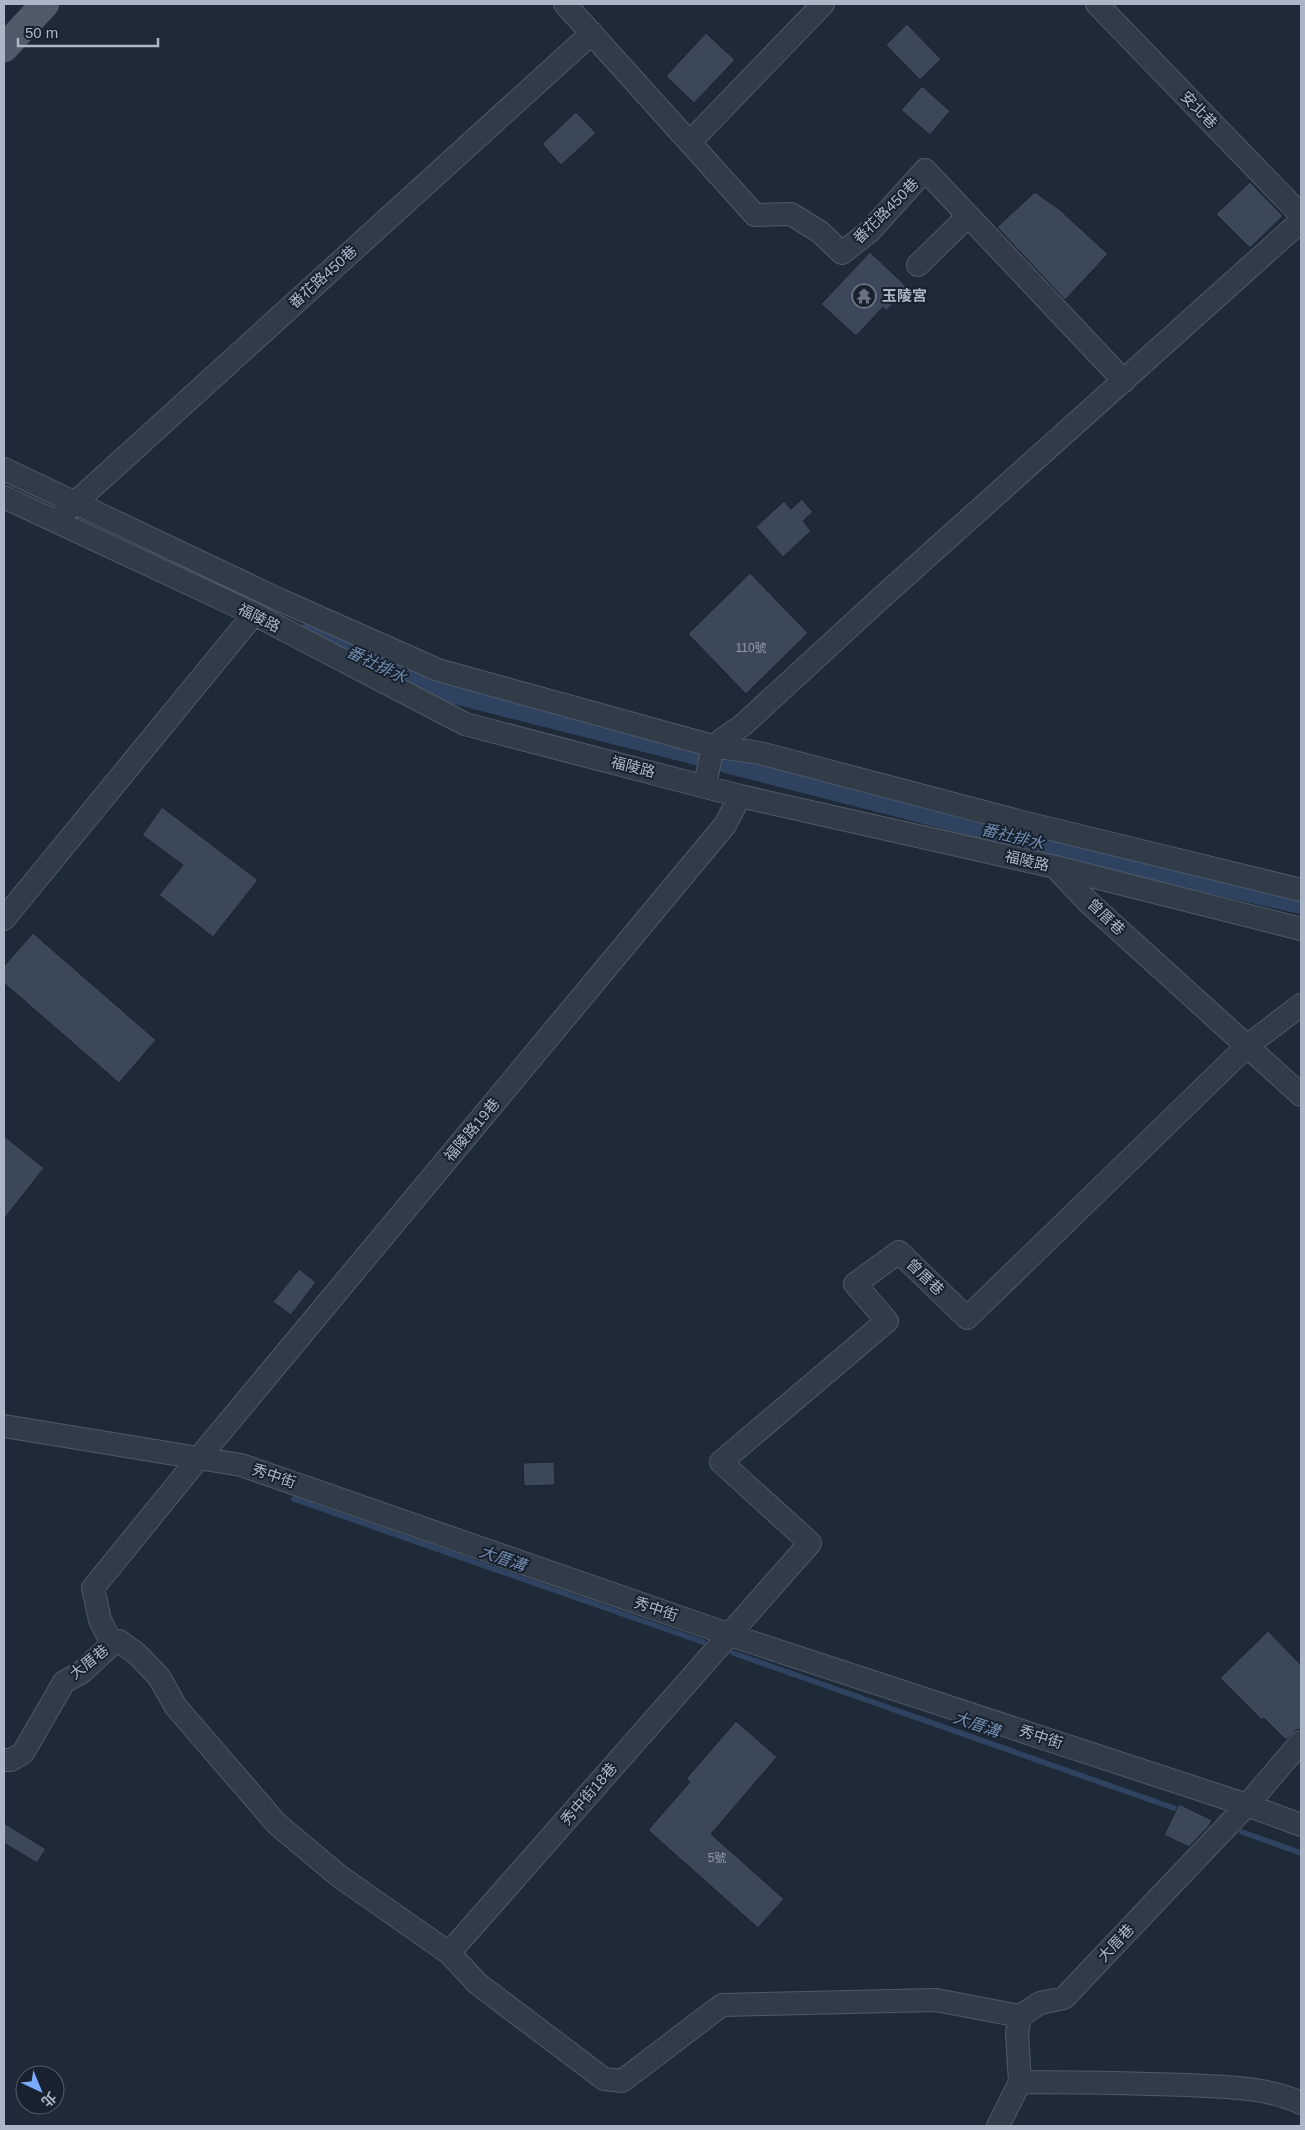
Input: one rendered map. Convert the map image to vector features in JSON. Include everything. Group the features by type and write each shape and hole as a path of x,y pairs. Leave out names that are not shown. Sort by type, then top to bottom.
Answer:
{"main road":[{"path":"4,48 45,4"}],"street":[{"name":"番花路450巷","path":"565,4 756,215 791,214 820,232 842,253 870,231 926,170 1124,381"},
{"path":"691,142 823,4"},
{"name":"安北巷","path":"1096,4 1301,215"},
{"name":"番花路450巷","path":"55,521 592,33"},
{"path":"918,265 968,216"},
{"path":"705,785 714,746 743,725 881,598 1301,221"},
{"path":"4,469 280,600 438,670 714,746 760,753 1018,822 1301,890"},
{"name":"福陵路","path":"4,497 254,614 465,724 705,785 740,796 1055,867 1301,929"},
{"path":"4,918 254,614"},
{"name":"福陵路19巷","path":"198,1459 725,825 740,796"},
{"name":"曾厝巷","path":"1055,867 1088,902 1301,1095"},
{"name":"曾厝巷","path":"730,1635 810,1543 722,1462 887,1321 855,1284 899,1252 967,1318 1247,1046 1301,1005"},
{"name":"秀中街","path":"4,1426 241,1465 730,1635 1247,1804 1301,1825"},
{"name":"大厝巷","path":"4,1760 11,1760 23,1753 64,1682 82,1672 112,1644 100,1620 93,1588 198,1459"},
{"name":"秀中街18巷","path":"449,1952 730,1635"},
{"path":"112,1644 119,1642 137,1654 159,1677 176,1707 277,1824 339,1876 449,1952 478,1984 604,2079 622,2081 722,2005 936,2000 1020,2016 1017,2034 1020,2082 998,2126"},
{"name":"大厝巷","path":"1020,2016 1040,2003 1064,1998 1247,1804 1301,1742"},
{"path":"1020,2082 1117,2082 1205,2086 1257,2091 1301,2103"}],"building":[{"path":"907,24 941,59 920,80 886,45"},
{"path":"706,33 735,60 694,103 666,76"},
{"path":"922,86 950,111 930,135 901,110"},
{"path":"576,112 596,133 561,165 542,144"},
{"path":"1250,182 1283,216 1250,248 1216,214"},
{"path":"1035,192 1060,210 1108,254 1065,300 997,227"},
{"name":"玉陵宮","path":"870,252 907,287 886,311 883,307 856,336 821,304"},
{"path":"802,499 813,512 803,521 811,531 783,557 756,527 784,501 791,509"},
{"path":"750,573 808,633 746,694 688,634"},
{"path":"162,807 258,880 213,937 159,895 183,865 142,835"},
{"path":"33,933 156,1040 119,1083 4,983 4,966"},
{"path":"4,1136 44,1168 4,1219"},
{"path":"299,1269 316,1282 291,1315 273,1302"},
{"path":"554,1462 555,1485 524,1486 523,1463"},
{"path":"1268,1631 1301,1665 1301,1729 1296,1730 1286,1740 1264,1718 1262,1720 1220,1678"},
{"path":"736,1721 777,1757 711,1834 784,1899 758,1928 648,1830 690,1782 686,1779"},
{"path":"1179,1804 1212,1820 1209,1826 1189,1847 1164,1835"},
{"path":"4,1823 46,1849 37,1863 4,1843"}],"waterway":[{"name":"番社排水","path":"310,631 427,687 696,755"},
{"name":"番社排水","path":"726,763 1085,855 1301,904"},
{"name":"大厝溝","path":"294,1499 703,1642"},
{"name":"大厝溝","path":"733,1653 1182,1811"},
{"name":"大厝溝","path":"1242,1832 1301,1853"}],"place":[{"name":"玉陵宮","path":"864,296"}]}
